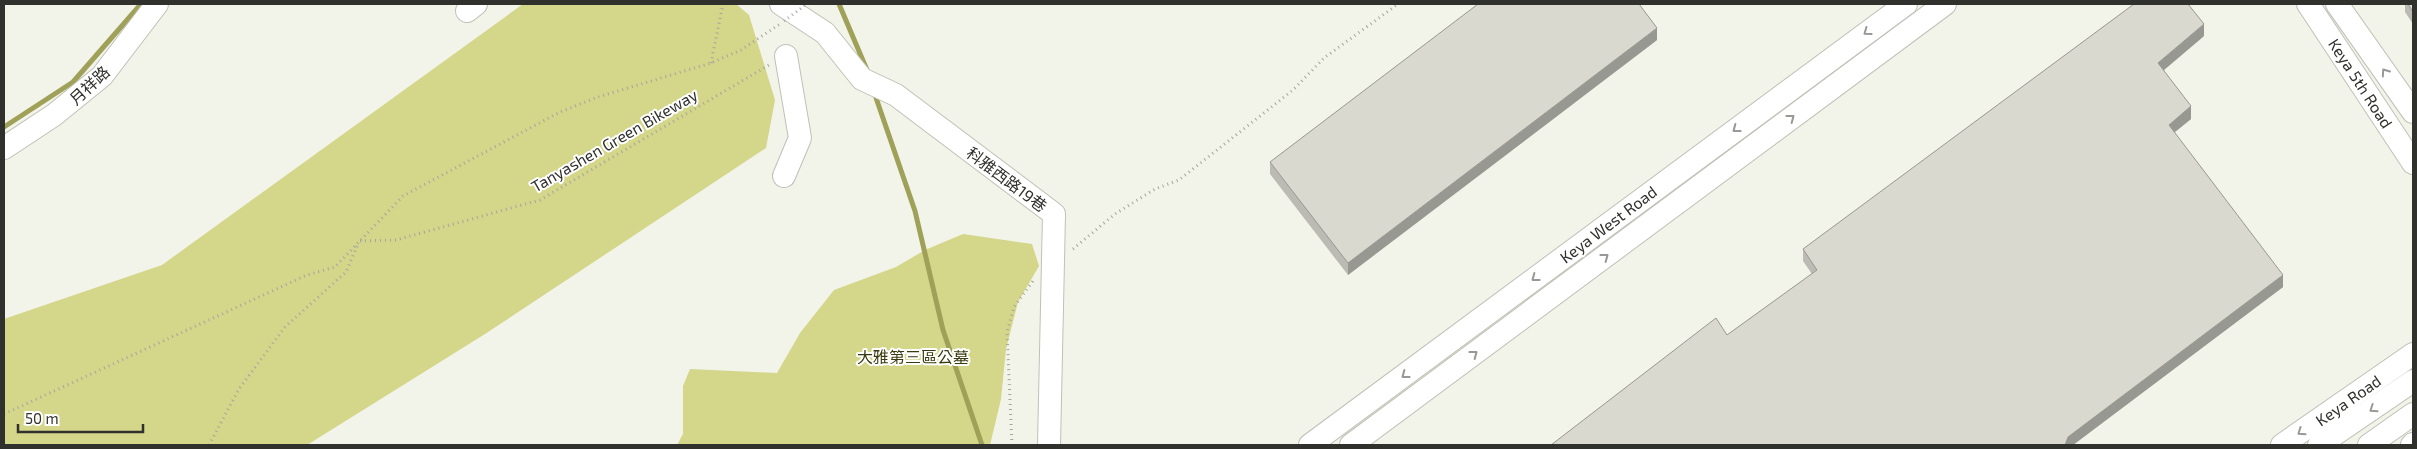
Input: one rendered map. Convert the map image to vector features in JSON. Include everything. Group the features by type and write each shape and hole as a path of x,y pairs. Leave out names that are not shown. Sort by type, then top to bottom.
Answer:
{"street":[{"name":"月祥路","path":"4,148 54,115 102,76 157,4"},
{"name":"Keya West Road","path":"1310,445 1906,4"},
{"name":"Keya West Road","path":"1351,445 1945,4"},
{"name":"Keya 5th Road","path":"2308,4 2413,163"},
{"name":"Keya 5th Road","path":"2337,4 2413,112"},
{"name":"科雅西路19巷","path":"782,12 825,33 871,83 896,95 1054,214 1048,445"},
{"path":"784,176 800,138 786,56"},
{"name":"Keya Road","path":"2282,445 2413,354"},
{"name":"Keya Road","path":"2319,445 2413,381"},
{"path":"2369,445 2413,414"}],"path":[{"path":"711,63 723,4"},
{"path":"4,414 307,275 335,267 403,196 560,112 598,96 711,63 741,50 782,12 807,4"},
{"path":"1012,445 1007,332 1014,307 1036,278 1052,262 1074,249 1114,214 1155,189 1179,180 1293,90 1324,58 1398,4"},
{"name":"Tanyashen Green Bikeway","path":"360,241 396,240 540,200 786,56"},
{"path":"209,445 239,389 285,327 346,272 360,241"}],"green space":[{"path":"523,4 736,4 749,15 775,100 766,148 485,334 307,445 4,445 4,319 162,265"},
{"name":"大雅第三區公墓","path":"963,234 1032,244 1039,266 1018,302 1006,349 1001,399 990,445 677,445 683,434 683,386 690,369 777,373 800,333 834,290 896,267 925,250"}],"building":[{"path":"1478,4 1639,4 1657,28 1348,263 1270,162"},
{"path":"2134,4 2188,4 2204,24 2158,63 2191,106 2169,125 2283,275 2068,437 2065,445 1551,445 1716,318 1727,335 1817,270 1803,249"},
{"path":"2408,4 2413,4 2413,12"}],"waterway":[{"path":"4,127 73,82 141,4"},
{"path":"839,4 867,70"},
{"path":"874,92 915,211 943,330 982,445"}]}
